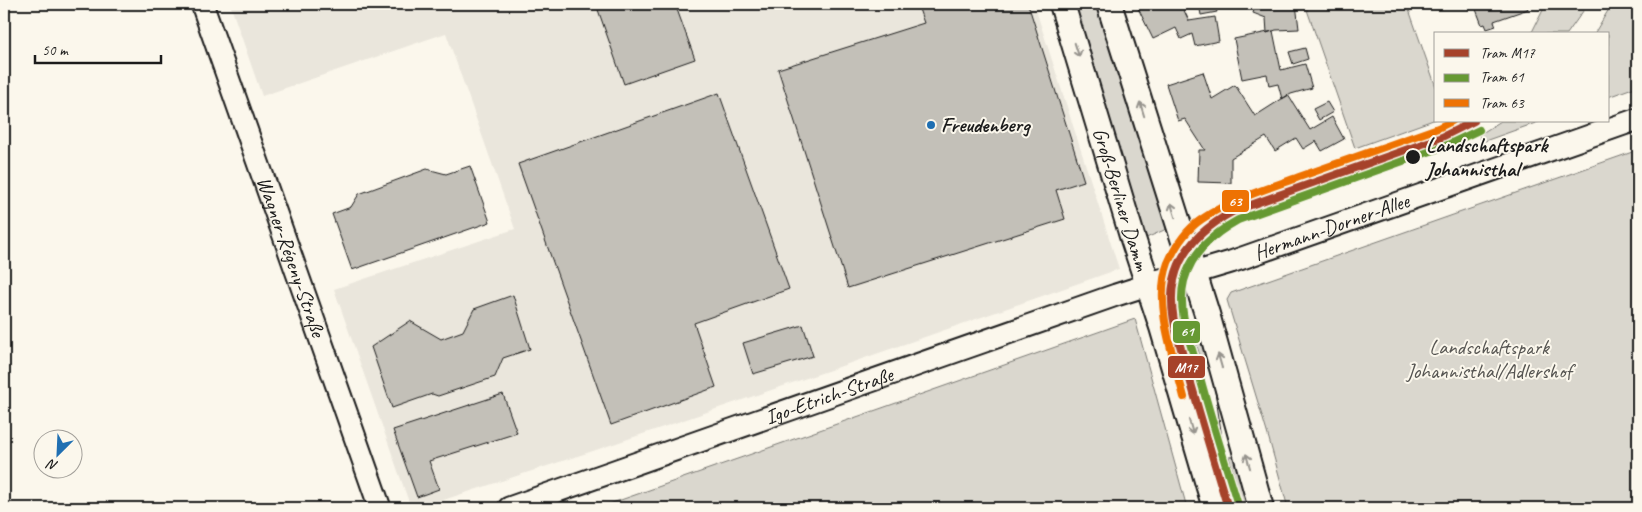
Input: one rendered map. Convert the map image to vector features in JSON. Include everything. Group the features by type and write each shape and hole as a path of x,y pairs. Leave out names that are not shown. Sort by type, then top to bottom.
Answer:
{"main road":[{"name":"Groß-Berliner Damm","path":"1062,4 1147,285 1162,327 1215,508"},
{"path":"1109,4 1207,314 1261,508"},
{"path":"1147,285 1194,273"}],"street":[{"name":"Wagner-Régeny-Straße","path":"202,4 380,508"},
{"name":"Hermann-Dorner-Allee","path":"1194,273 1231,262 1638,119"},
{"name":"Igo-Etrich-Straße","path":"509,508 1147,285"}],"shaded area":[{"path":"230,4 1034,4 1119,269 593,451 419,508 411,508 334,289 515,229 446,33 262,96"}],"green space":[{"path":"1069,4 1101,4 1171,227 1144,239"},
{"path":"1305,4 1407,4 1434,81 1434,120 1355,148"},
{"path":"1546,4 1588,4 1568,32 1532,32"},
{"path":"1612,4 1637,4 1638,86 1610,96 1610,32 1595,32"},
{"path":"1499,122 1538,122 1482,142 1479,135"},
{"name":"Landschaftspark Johannisthal/Adlershof","path":"1638,150 1638,508 1288,508 1227,300 1231,293"},
{"path":"1135,319 1187,508 598,508"},
{"path":"1200,323 1213,366 1204,369 1191,326"},
{"path":"1238,455 1253,508 1222,508 1209,463 1219,460 1233,498 1240,496 1229,457"}],"building":[{"path":"596,4 675,4 695,59 624,84"},
{"name":"Freudenberg","path":"936,4 1028,4 1084,181 1056,190 1065,219 848,288 778,69 924,23 919,9"},
{"path":"1136,4 1181,4 1189,21 1215,17 1219,41 1195,46 1192,34 1181,39 1176,28 1153,39"},
{"path":"1199,4 1215,4 1217,12 1201,15"},
{"path":"1256,4 1272,4 1271,6 1296,4 1299,29 1276,30 1267,33 1266,18 1253,13"},
{"path":"1474,4 1526,4 1528,9 1494,21 1496,26 1487,29 1485,24 1482,25"},
{"path":"1273,31 1281,70 1305,64 1312,88 1291,94 1282,99 1278,84 1269,86 1267,74 1242,79 1234,39"},
{"path":"1305,48 1308,59 1293,64 1289,52"},
{"path":"1203,72 1212,99 1235,85 1255,116 1288,95 1310,130 1332,117 1344,139 1322,151 1316,141 1303,149 1296,138 1275,151 1266,137 1231,158 1231,183 1198,182 1199,150 1205,150 1185,119 1178,121 1166,84"},
{"path":"719,93 789,289 694,323 716,387 611,425 518,164"},
{"path":"1327,102 1333,112 1319,120 1313,109"},
{"path":"470,166 490,222 352,270 332,214 351,207 359,194 427,169 446,174"},
{"path":"513,295 530,349 503,358 495,377 438,396 432,394 392,408 371,347 410,321 441,339 463,331 474,309"},
{"path":"803,325 813,356 753,374 743,343"},
{"path":"503,394 517,433 429,461 439,489 417,497 393,430"}],"tram line":[{"name":"63","path":"1184,397 1167,330 1163,295 1168,263 1186,233 1213,212 1249,195 1438,128 1450,122"},
{"name":"M17","path":"1228,508 1175,325 1172,291 1177,268 1182,257 1196,239 1214,223 1234,211 1442,137 1472,122"},
{"name":"61","path":"1238,505 1185,324 1182,292 1192,261 1212,238 1238,220 1445,146 1479,130"},
{"path":"1215,391 1226,464 1239,508"},
{"path":"1194,394 1220,450"}],"place":[{"name":"Freudenberg","path":"931,125"},
{"name":"Landschaftspark Johannisthal","path":"1413,157"}]}
